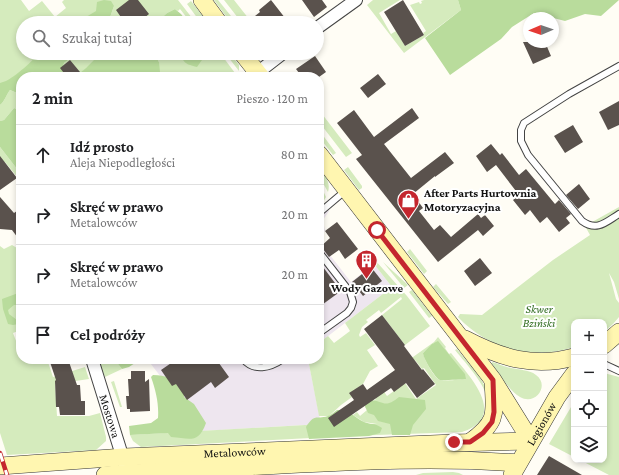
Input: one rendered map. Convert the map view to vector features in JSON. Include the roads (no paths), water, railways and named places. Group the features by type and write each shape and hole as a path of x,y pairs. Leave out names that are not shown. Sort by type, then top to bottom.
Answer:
{"street":[{"path":"202,0 214,16"},
{"path":"324,23 356,0"},
{"path":"247,60 254,72"},
{"path":"262,72 275,60"},
{"path":"324,161 493,380 531,441"},
{"path":"607,342 619,332"},
{"path":"460,336 485,349 508,358 532,362 560,361 571,358"},
{"name":"Mostowa","path":"93,364 117,468"},
{"name":"Legionów","path":"515,469 557,397 571,378"},
{"path":"470,442 483,433 492,422 494,412 493,380"},
{"name":"Metalowców","path":"105,475 117,468 470,442 531,441"},
{"path":"467,460 480,475"},
{"name":"Metalowców","path":"0,466 117,468 467,460 515,469"}],"lane":[{"path":"619,66 569,94 524,123 520,136 528,155 582,221 590,225 598,226 619,214"},
{"path":"324,210 346,190"},
{"path":"324,258 350,292 353,299 351,308 347,313 324,330"},
{"path":"248,364 251,367 256,368 272,364"},
{"path":"607,365 619,371"}],"railway":[{"path":"0,453 7,475"}],"place":[{"name":"After Parts Hurtownia Motoryzacyjna","path":"408,220"},
{"name":"Wody Gazowe","path":"367,280"}],"park label":[{"name":"Skwer Bziński","path":"539,316"}]}
